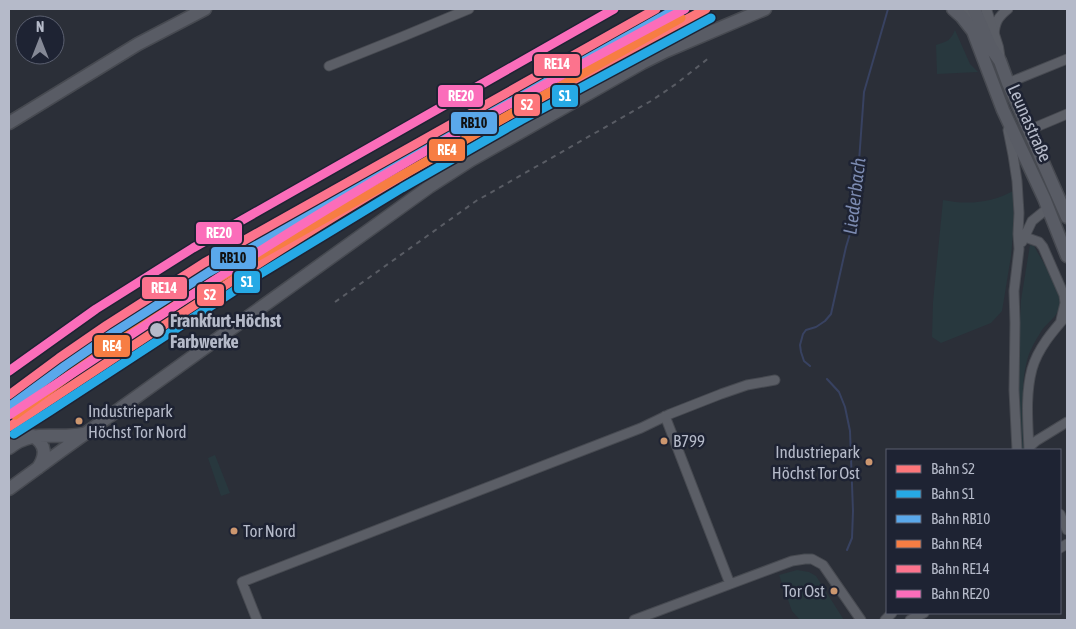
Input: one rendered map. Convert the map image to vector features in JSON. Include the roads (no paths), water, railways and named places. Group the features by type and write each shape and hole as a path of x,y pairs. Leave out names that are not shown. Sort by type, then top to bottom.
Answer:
{"main road":[{"path":"9,123 138,44 206,9"},
{"path":"9,489 430,187 471,160 650,59 766,9"},
{"name":"Leunastraße","path":"953,9 973,31 1003,110 1048,208 1067,256"},
{"name":"Leunastraße","path":"969,10 1000,61 1029,130 1064,201 1067,217"},
{"path":"9,448 33,436 70,436 86,433"},
{"path":"33,436 40,442 44,450 44,457 38,468"}],"street":[{"path":"329,66 469,9"},
{"name":"Leunastraße","path":"986,9 998,47 1000,61"},
{"path":"994,35 994,25 1008,9"},
{"path":"969,10 973,31"},
{"path":"1008,83 1067,59"},
{"path":"1003,110 1014,155 1019,212 1019,249 1014,291 1014,390 1017,449"},
{"path":"1029,130 1067,114"},
{"path":"1019,249 1032,221 1048,208 1064,201"},
{"path":"1025,238 1039,242 1043,247 1064,295 1063,314 1065,320 1043,345 1032,369 1028,392 1029,449"},
{"path":"257,620 242,582 641,428 665,416 747,385 775,380"},
{"path":"665,416 730,584"},
{"path":"1028,422 1038,432 1048,434"},
{"path":"1029,449 1036,441 1067,422"},
{"path":"1061,516 1067,530"},
{"path":"634,620 792,561 805,559 823,565 860,620"},
{"path":"910,620 922,614"}],"waterway":[{"name":"Liederbach","path":"810,366 804,361 800,345 806,330 816,327 831,314 846,247 855,217 864,92 888,9"},
{"name":"Liederbach","path":"827,379 839,392 845,407 850,431 853,511 852,538 847,550"}],"railway":[{"path":"335,302 476,201 651,101 710,57"}],"rail line":[{"name":"RE20","path":"9,371 96,309 193,248 614,9"},
{"name":"RE14","path":"9,395 107,325 204,263 656,9"},
{"name":"RB10","path":"9,407 113,333 209,272 676,9"},
{"name":"RE20","path":"9,415 199,290 344,199 502,108 685,9"},
{"name":"S2","path":"9,427 250,269 398,178 474,134 706,9"},
{"name":"RE4","path":"15,415 119,341 214,281 681,18"},
{"name":"S1","path":"14,434 260,274 402,188 521,120 711,18"}],"place":[{"name":"Frankfurt-Höchst Farbwerke","path":"157,330"},
{"name":"Industriepark Höchst Tor Nord","path":"79,421"},
{"name":"B799","path":"664,441"},
{"name":"Industriepark Höchst Tor Ost","path":"869,462"},
{"name":"Tor Nord","path":"234,531"},
{"name":"Tor Ost","path":"834,591"}]}
